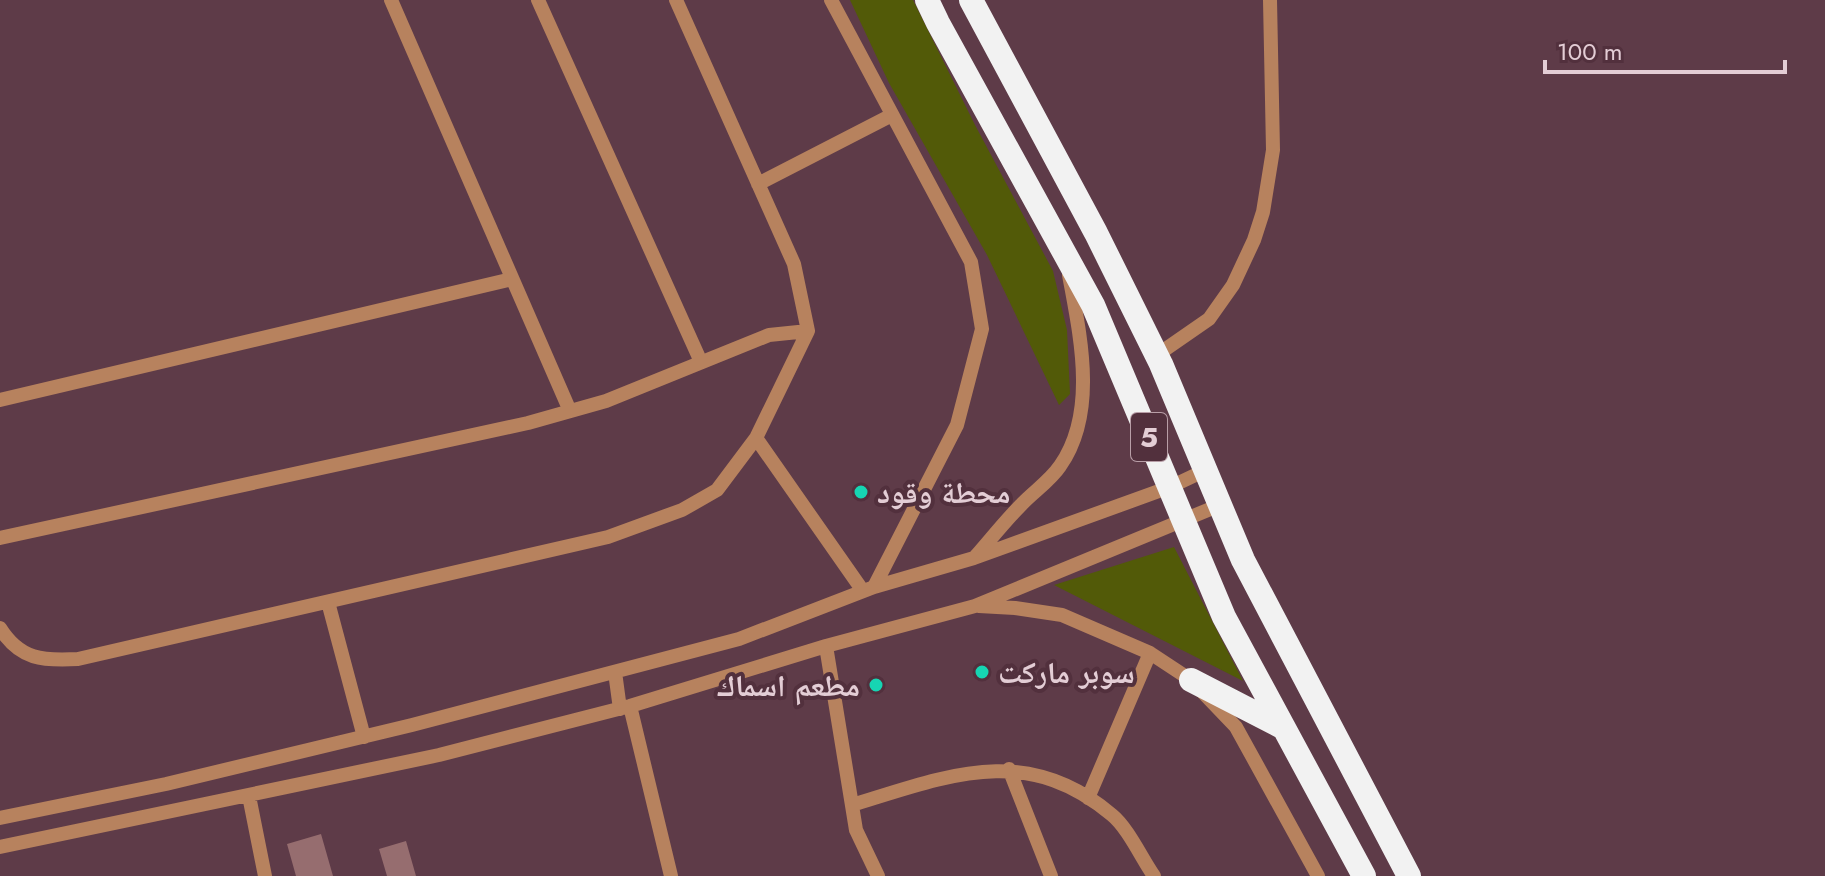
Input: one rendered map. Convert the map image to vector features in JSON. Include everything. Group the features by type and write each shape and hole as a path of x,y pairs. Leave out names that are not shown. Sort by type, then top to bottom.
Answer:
{"highway":[{"name":"5","path":"927,0 1093,305 1224,617 1364,876"},
{"name":"5","path":"971,0 1096,233 1157,355 1243,560 1409,876"},
{"path":"1191,680 1284,728"}],"street":[{"path":"391,0 570,411"},
{"path":"538,0 701,362"},
{"path":"0,628 9,644 28,655 49,661 78,659 608,537 682,510 717,490 756,438 808,331 794,264 676,0"},
{"path":"831,0 971,262 982,329 957,425 868,589"},
{"path":"1157,355 1209,319 1238,275 1263,212 1273,150 1270,0"},
{"path":"758,184 892,115"},
{"path":"974,558 1059,467 1075,435 1081,397 1081,345 1066,255"},
{"path":"0,400 512,279"},
{"path":"0,538 389,455 570,411 606,401 769,335 808,331"},
{"path":"756,438 868,589"},
{"path":"1,819 364,737 739,639 868,589 974,558 1170,487 1206,470"},
{"path":"4,844 439,755 625,708 826,646 975,606 1220,505"},
{"path":"328,602 364,737"},
{"path":"975,606 1062,615 1150,653 1191,680 1236,727 1318,876"},
{"path":"826,646 856,830 878,876"},
{"path":"1088,798 1150,653"},
{"path":"615,672 671,876"},
{"path":"852,805 949,776 1009,769 1069,785 1115,817 1154,876"},
{"path":"1009,769 1051,876"},
{"path":"249,796 265,876"}],"green space":[{"path":"850,0 913,0 1053,271 1067,330 1070,394 1059,405 987,255 889,83"},
{"path":"1174,547 1243,681 1054,585"}],"building":[{"path":"321,834 333,876 296,876 287,844"},
{"path":"406,841 416,876 387,876 379,849"}],"place":[{"name":"محطة وقود","path":"861,492"},
{"name":"سوبر ماركت","path":"982,672"},
{"name":"مطعم اسماك","path":"876,685"}]}
